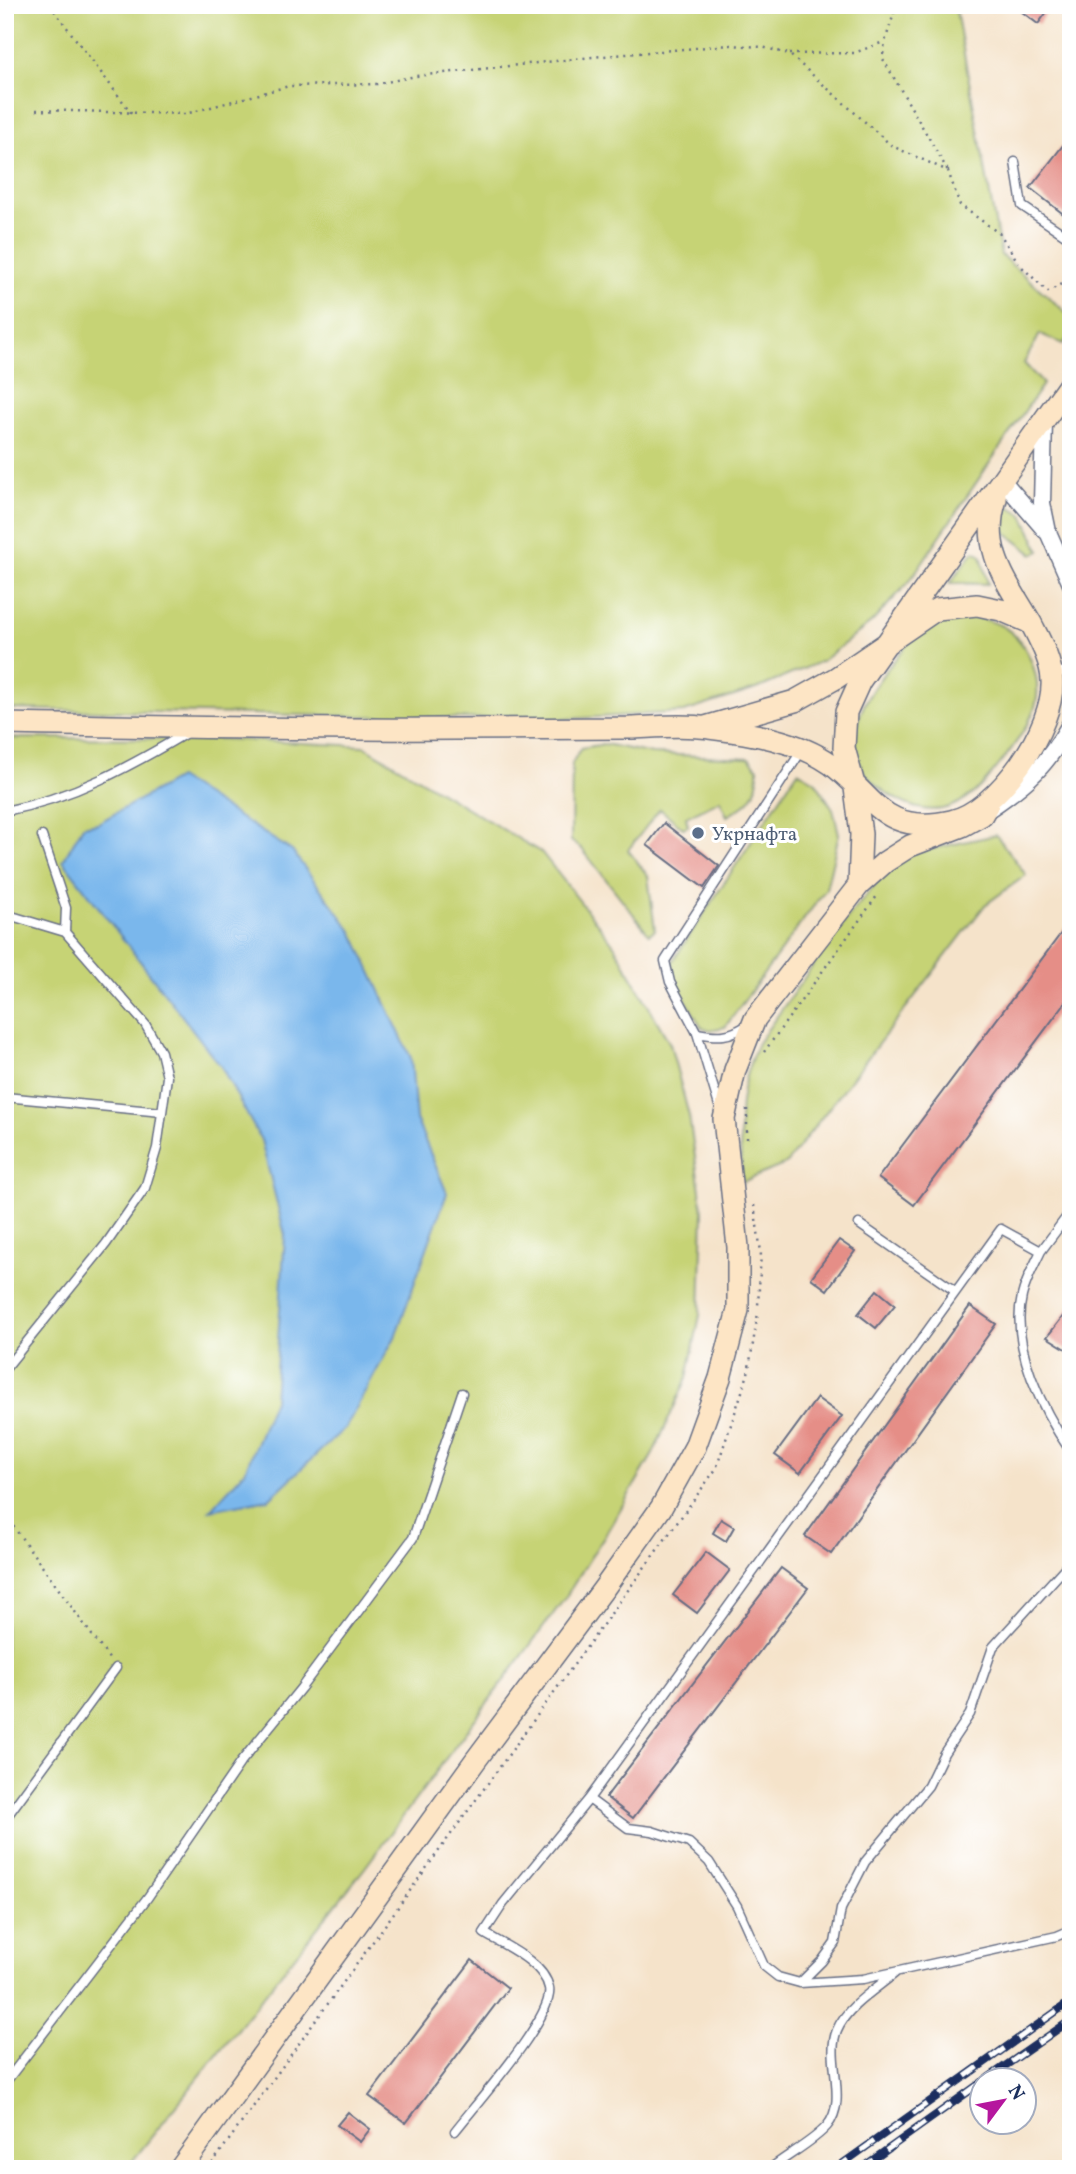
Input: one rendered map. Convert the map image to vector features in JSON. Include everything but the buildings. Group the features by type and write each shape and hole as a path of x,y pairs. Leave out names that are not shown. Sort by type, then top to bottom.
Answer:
{"main road":[{"path":"859,885 861,834 855,788 844,748 846,712 860,681 1071,382"},
{"path":"180,2169 475,1761 606,1587 661,1508 695,1447 720,1378 738,1310 738,1247 724,1119 735,1070 755,1019 859,885 885,862 909,846 962,827 985,809 1030,749 1043,725 1061,672 1031,623 990,543 989,522 1002,480"},
{"path":"705,727 794,701 886,645 937,609 977,605 1001,610 1031,623"},
{"path":"10,724 382,730 705,727 774,739 802,750 831,764 873,806 895,818 922,823 953,821 985,809"}],"street":[{"path":"1044,421 1042,503 1048,532 1071,584"},
{"path":"1002,480 1048,532"},
{"path":"985,809 1019,789 1049,760 1071,723"}],"lane":[{"path":"1015,162 1023,206 1071,239"},
{"path":"5,811 86,787 119,773 196,727"},
{"path":"724,1119 697,1033 670,982 665,961 802,750"},
{"path":"42,836 66,908 65,932"},
{"path":"5,914 65,932 127,1001 161,1052 167,1077 145,1188 106,1244 5,1369"},
{"path":"697,1033 719,1037 734,1034 755,1019"},
{"path":"5,1097 162,1112"},
{"path":"1071,1211 1041,1251 1027,1278 1021,1299 1024,1350 1047,1409 1071,1452"},
{"path":"859,1224 955,1291"},
{"path":"456,2130 534,2031 547,2007 549,1987 540,1971 484,1933 503,1904 589,1799 1001,1229 1041,1251"},
{"path":"5,2083 148,1898 240,1763 301,1688 412,1538 462,1393"},
{"path":"800,1983 835,1943 841,1909 865,1862 928,1786 944,1753 970,1714 993,1647 1071,1561"},
{"path":"5,1819 116,1668"},
{"path":"589,1799 628,1828 652,1831 689,1843 709,1861 724,1883 764,1966 778,1977 800,1983 863,1979 1057,1936 1071,1930"},
{"path":"770,2169 827,2125 835,2108 832,2043 838,2027 850,2011 897,1971"}],"path":[{"path":"50,5 133,115"},
{"path":"896,5 891,28 883,43 888,69 897,80 948,171 960,205 1000,234 1020,265 1048,292 1068,280 1071,283"},
{"path":"36,110 133,115 185,114 289,86 377,84 416,76 730,45 762,47 789,54 854,53 883,43"},
{"path":"789,54 880,138 948,171"},
{"path":"761,1057 880,892"},
{"path":"747,1150 748,1102"},
{"path":"208,2169 716,1469 748,1374 755,1335 761,1252 753,1200"},
{"path":"5,1515 116,1668"}],"green space":[{"path":"5,5 955,5 1001,255 1071,317 1071,334 1063,344 1040,334 1024,363 1043,384 909,582 872,622 822,661 759,688 684,712 548,720 5,709"},
{"path":"1009,506 1023,515 1040,551 1033,554 996,525"},
{"path":"974,551 981,555 988,584 950,583"},
{"path":"966,615 1002,626 1020,642 1033,665 1036,703 1029,721 1013,746 975,792 959,803 942,809 916,807 886,792 864,772 856,756 858,721 875,687 916,634 939,619"},
{"path":"5,738 222,739 364,746 542,853 614,945 670,1044 689,1116 703,1211 700,1315 687,1378 653,1454 608,1530 565,1598 364,1869 126,2169 5,2169"},
{"path":"605,744 652,754 749,758 758,768 757,785 752,798 735,812 727,816 720,800 686,817 688,826 683,828 660,809 628,850 648,876 655,930 649,934 582,849 571,841 572,763 581,748"},
{"path":"798,771 815,781 833,809 839,834 826,889 725,1027 710,1030 701,1027 675,980 672,962"},
{"path":"996,835 1026,875 985,905 786,1164 742,1182 740,1111 750,1062 758,1043 841,926 890,866 908,854"}],"water":[{"path":"178,778 292,851 352,931 411,1058 416,1119 447,1193 395,1337 346,1427 269,1499 210,1510 245,1471 274,1400 285,1235 261,1140 222,1068 63,861 83,826 98,823"}],"railway":[{"path":"835,2169 1071,2001"},
{"path":"1005,2066 1071,2020"},
{"path":"860,2169 968,2092"}],"place":[{"name":"Укрнафта","path":"698,833"}]}
